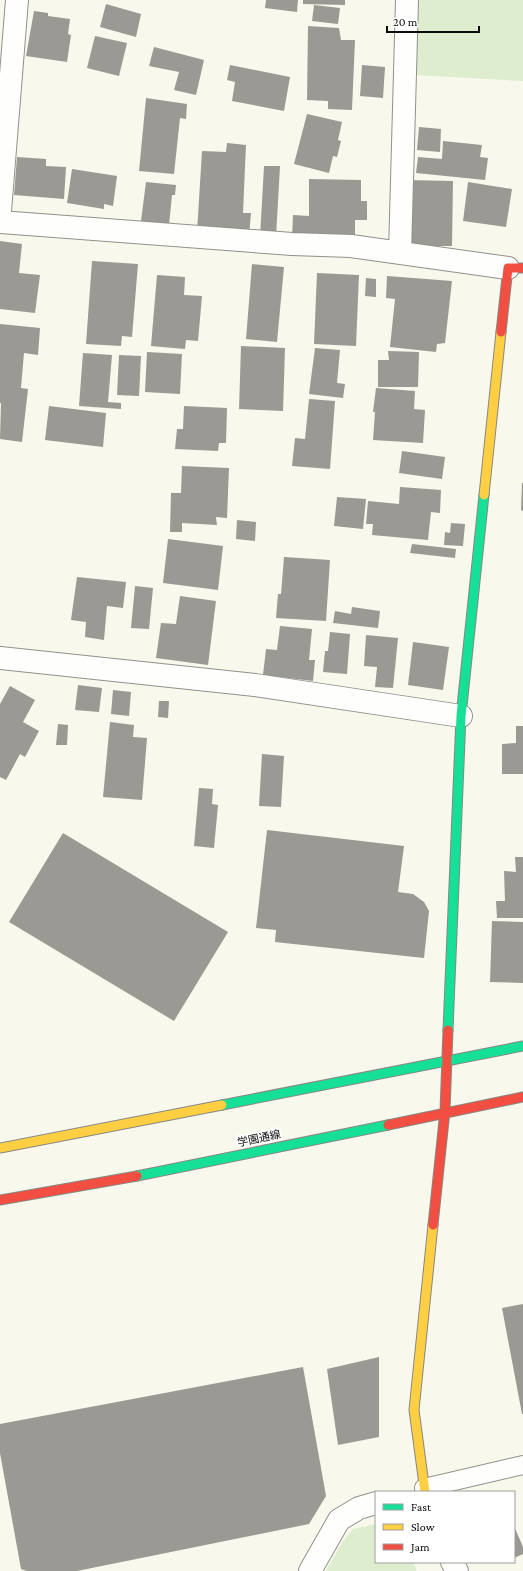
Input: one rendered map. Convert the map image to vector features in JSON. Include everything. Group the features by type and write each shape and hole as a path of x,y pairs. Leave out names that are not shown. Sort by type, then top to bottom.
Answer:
{"street":[{"path":"0,211 17,0"},
{"path":"400,253 406,0"},
{"path":"0,222 292,244 351,246 516,268 461,716 445,1111 414,1410 420,1491"},
{"path":"1,659 255,685 461,716"},
{"path":"0,1148 523,1046"},
{"name":"学園通線","path":"0,1200 157,1172 445,1111 523,1097"},
{"path":"310,1571 339,1520 359,1508 375,1503"}],"lane":[{"path":"420,1491 523,1465"}],"green space":[{"path":"414,0 523,0 523,81 413,75"},
{"path":"375,1524 375,1563 413,1563 417,1571 326,1571 343,1541 353,1529"}],"building":[{"path":"266,0 298,0 297,12 265,8"},
{"path":"303,0 345,0 345,5 303,4"},
{"path":"106,4 141,14 136,37 100,27"},
{"path":"314,5 340,8 338,24 312,21"},
{"path":"34,11 48,13 48,16 70,19 68,34 71,35 67,62 26,56"},
{"path":"308,26 339,28 341,40 355,40 352,110 328,109 328,101 307,100"},
{"path":"95,36 127,43 119,76 87,68"},
{"path":"154,47 204,60 196,95 174,90 179,72 149,66"},
{"path":"230,65 290,77 284,111 232,101 235,82 227,80"},
{"path":"362,65 385,67 383,98 360,96"},
{"path":"146,98 187,104 186,119 180,118 174,174 139,171"},
{"path":"307,114 342,122 338,140 341,141 337,157 333,156 329,173 294,164"},
{"path":"419,127 441,129 440,152 417,150"},
{"path":"443,141 482,145 480,157 488,158 485,180 416,173 418,157 442,159"},
{"path":"227,143 246,145 243,213 251,213 249,235 197,232 202,151 226,152"},
{"path":"17,157 46,159 46,166 66,167 64,199 14,195"},
{"path":"264,166 280,166 276,237 260,237"},
{"path":"72,169 117,176 113,206 104,204 104,209 67,203"},
{"path":"309,179 361,180 361,201 367,201 367,220 355,220 355,237 292,239 293,215 309,216"},
{"path":"406,180 453,181 452,246 405,246"},
{"path":"146,182 176,185 175,195 172,195 169,225 141,221"},
{"path":"468,182 512,189 506,227 463,221"},
{"path":"0,241 22,244 19,273 40,275 35,313 0,309"},
{"path":"92,261 138,264 132,337 122,336 121,346 86,344"},
{"path":"252,264 284,267 277,342 246,339"},
{"path":"317,273 359,275 356,346 314,344"},
{"path":"157,275 185,277 184,295 202,296 198,341 186,340 185,349 151,346"},
{"path":"387,276 452,281 445,343 437,344 436,352 390,347 395,299 386,298"},
{"path":"366,278 376,279 376,297 365,296"},
{"path":"0,324 40,328 38,355 24,353 21,388 28,389 22,442 0,439"},
{"path":"241,346 285,348 283,411 239,409"},
{"path":"315,348 340,350 337,383 345,384 343,398 309,394"},
{"path":"388,351 419,352 418,387 378,387 378,360 389,360"},
{"path":"147,352 182,354 180,394 145,392"},
{"path":"83,353 112,355 108,402 121,403 121,409 79,406"},
{"path":"119,355 141,356 139,396 117,395"},
{"path":"376,388 415,391 414,409 425,410 423,443 373,440 375,412 373,412"},
{"path":"309,399 335,401 330,469 292,466 295,438 305,439"},
{"path":"49,406 106,413 103,447 45,440"},
{"path":"184,406 227,408 226,443 219,443 218,451 175,449 177,429 183,429"},
{"path":"402,451 445,457 442,479 399,473"},
{"path":"182,466 229,468 227,518 216,517 217,525 182,523 182,532 170,532 171,493 181,493"},
{"path":"523,483 523,511 521,510"},
{"path":"400,487 441,490 440,513 431,512 428,540 372,535 373,524 366,524 368,501 399,504"},
{"path":"337,497 366,499 363,529 334,526"},
{"path":"237,520 256,522 255,541 236,539"},
{"path":"451,523 465,524 463,546 444,545 445,532 450,533"},
{"path":"168,539 223,546 218,590 163,583"},
{"path":"412,544 456,549 455,558 410,553"},
{"path":"284,557 330,560 326,621 276,618 278,594 281,594"},
{"path":"77,577 126,582 123,608 107,606 104,640 85,637 86,622 71,620"},
{"path":"135,586 153,588 149,629 131,628"},
{"path":"180,596 216,601 208,665 156,658 161,623 176,624"},
{"path":"352,607 380,611 378,628 333,623 335,611 351,614"},
{"path":"280,626 312,629 309,660 315,660 313,681 263,675 266,649 277,650"},
{"path":"330,632 350,634 347,674 323,672 325,651 328,651"},
{"path":"366,635 398,638 393,688 375,687 377,667 364,666"},
{"path":"413,642 449,647 443,690 408,685"},
{"path":"78,685 102,688 99,712 75,710"},
{"path":"10,686 35,700 23,722 39,731 25,757 20,754 6,780 0,777 0,704"},
{"path":"113,690 131,692 129,716 111,714"},
{"path":"159,701 169,701 168,718 158,717"},
{"path":"110,722 134,725 133,737 147,738 142,800 103,797"},
{"path":"58,724 68,725 67,745 56,745"},
{"path":"516,726 523,726 523,774 502,774 502,744 516,743"},
{"path":"262,754 284,756 281,807 259,806"},
{"path":"199,788 213,789 212,804 218,805 214,848 194,846"},
{"path":"267,830 404,846 398,892 413,894 424,902 429,911 424,958 275,942 276,930 256,928"},
{"path":"63,833 228,932 174,1021 9,922"},
{"path":"515,857 523,857 523,918 497,918 496,901 505,901 504,871 516,872"},
{"path":"492,921 523,922 523,983 490,982"},
{"path":"523,1304 523,1414 522,1414 502,1308"},
{"path":"379,1357 379,1437 338,1445 327,1369"},
{"path":"303,1367 326,1496 309,1524 77,1571 27,1571 21,1569 0,1453 0,1424"},
{"path":"515,1528 523,1547 523,1554 515,1558"}],"traffic: fast":[{"path":"448,1030 461,716 484,495"},
{"path":"222,1105 523,1046"},
{"path":"137,1176 388,1125"}],"traffic: slow":[{"path":"484,495 501,332"},
{"path":"0,1148 222,1105"},
{"path":"425,1491 414,1410 433,1225"}],"traffic: jam":[{"path":"501,332 508,268 523,268"},
{"path":"433,1225 445,1111 448,1030"},
{"path":"388,1125 523,1097"},
{"path":"0,1200 137,1176"}]}
